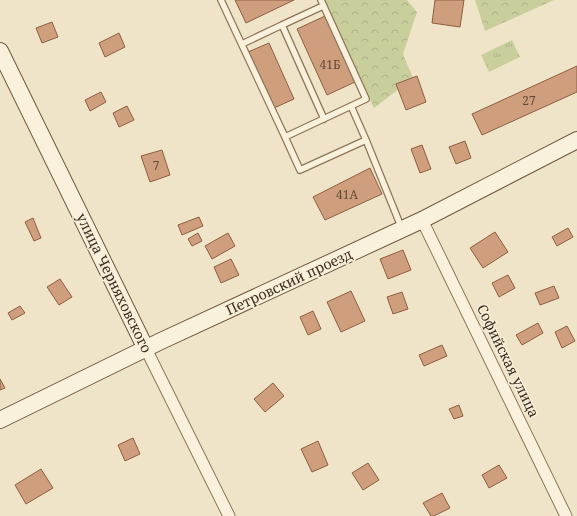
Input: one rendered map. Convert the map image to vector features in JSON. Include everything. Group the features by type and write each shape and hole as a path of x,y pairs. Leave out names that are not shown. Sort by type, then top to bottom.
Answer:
{"street":[{"name":"улица Черняховского","path":"0,51 229,516"},
{"name":"Петровский проезд","path":"0,420 146,348 422,220 577,140"},
{"name":"Софийская улица","path":"422,220 566,516"}],"lane":[{"path":"222,0 300,170 366,140"},
{"path":"285,137 366,99 321,0"},
{"path":"242,44 323,6"},
{"path":"282,26 324,119"},
{"path":"351,106 402,229"}],"green space":[{"path":"324,0 407,0 417,12 403,54 413,78 374,108"},
{"path":"475,0 554,0 485,31"},
{"path":"512,40 520,57 489,72 481,55"}],"building":[{"path":"235,0 294,0 246,23"},
{"path":"435,0 464,0 460,27 432,23"},
{"path":"325,16 355,82 327,95 297,29"},
{"path":"52,22 58,37 42,43 36,28"},
{"path":"119,33 125,47 105,57 99,43"},
{"path":"269,43 294,99 274,108 248,52"},
{"path":"577,66 577,92 482,135 472,114"},
{"path":"417,76 426,102 406,110 396,84"},
{"path":"101,92 106,102 90,111 85,100"},
{"path":"127,106 134,120 119,127 113,113"},
{"path":"465,141 471,158 456,164 449,147"},
{"path":"422,145 431,169 420,173 411,149"},
{"path":"162,150 170,175 150,182 141,156"},
{"path":"370,168 382,194 325,220 313,197"},
{"path":"199,217 203,226 182,235 178,225"},
{"path":"33,218 41,238 34,241 25,222"},
{"path":"568,228 573,237 557,246 552,237"},
{"path":"495,232 508,252 483,268 470,248"},
{"path":"198,233 202,241 192,246 188,239"},
{"path":"228,233 235,246 212,259 205,246"},
{"path":"403,250 411,270 388,279 380,259"},
{"path":"231,259 239,275 221,283 214,267"},
{"path":"508,275 515,288 499,297 492,283"},
{"path":"60,279 72,297 59,305 47,287"},
{"path":"554,286 559,298 540,305 535,293"},
{"path":"351,291 365,321 341,332 327,302"},
{"path":"402,292 408,309 393,314 387,297"},
{"path":"20,306 25,313 12,320 8,313"},
{"path":"313,311 321,329 308,335 300,317"},
{"path":"538,323 543,333 522,345 516,335"},
{"path":"567,326 575,341 562,348 555,332"},
{"path":"442,345 447,356 424,366 419,355"},
{"path":"0,379 5,388 0,390"},
{"path":"273,383 284,396 265,412 254,399"},
{"path":"459,405 463,416 454,419 449,409"},
{"path":"133,438 140,454 125,461 118,445"},
{"path":"318,441 328,465 312,472 301,449"},
{"path":"368,463 379,480 363,490 352,473"},
{"path":"499,465 507,478 489,488 482,475"},
{"path":"41,469 53,488 26,504 15,485"},
{"path":"442,493 450,508 431,516 423,503"}]}
